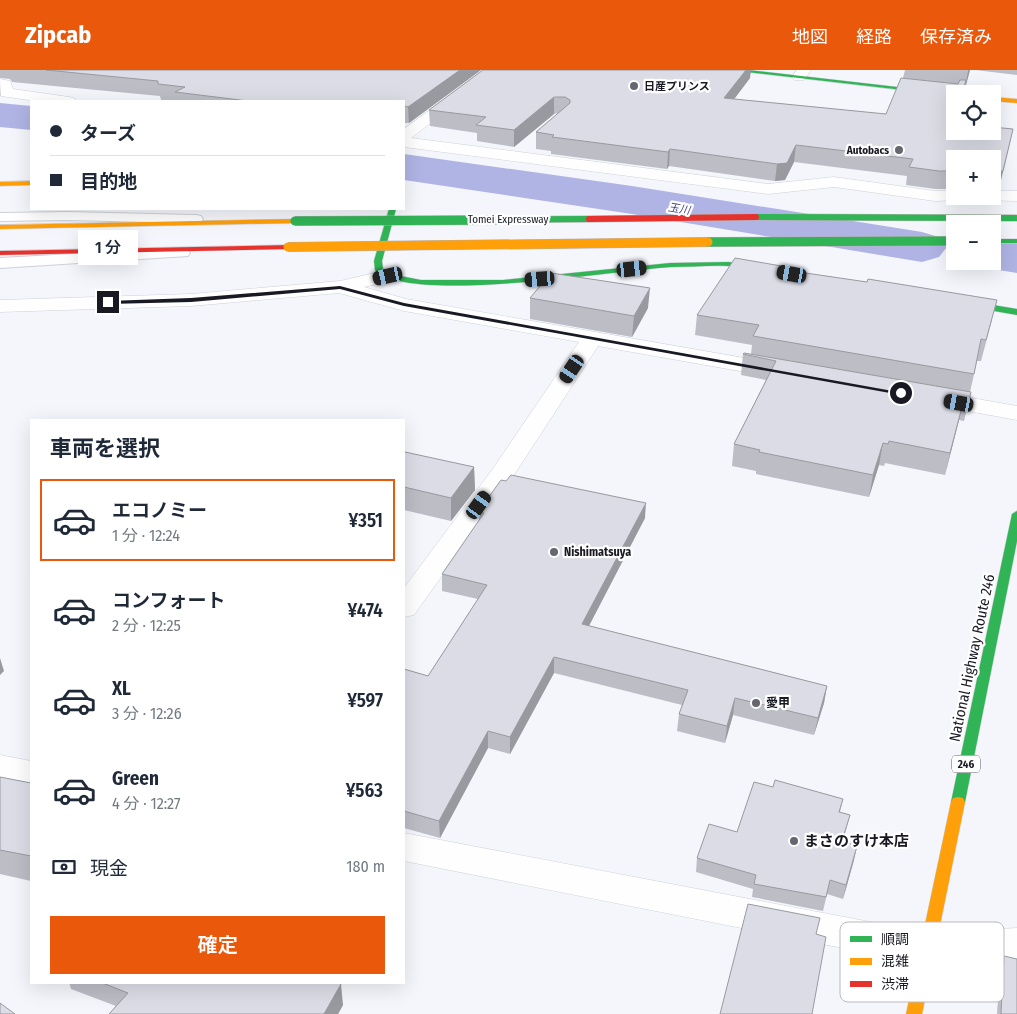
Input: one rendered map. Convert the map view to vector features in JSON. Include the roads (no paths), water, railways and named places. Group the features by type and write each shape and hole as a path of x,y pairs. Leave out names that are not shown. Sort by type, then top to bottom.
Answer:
{"main road":[{"path":"732,70 802,74 946,93"},
{"path":"1001,100 1017,101"},
{"path":"0,184 30,183"},
{"path":"392,210 378,261 379,270 388,276 421,282 503,282 670,265 729,264 774,271"},
{"name":"Tomei Expressway","path":"0,227 294,221 765,216 1017,218"},
{"name":"Tomei Expressway","path":"0,253 678,242 946,241"},
{"path":"1001,241 1017,241"},
{"path":"941,299 1017,312"},
{"name":"National Highway Route 246","path":"934,922 1017,514"}],"street":[{"path":"405,135 493,70"},
{"path":"0,83 5,84 6,94 60,100"},
{"path":"405,142 768,190 834,182 946,196"},
{"path":"515,157 530,144"},
{"path":"1001,196 1017,196"},
{"path":"0,306 191,300 340,287 388,276"},
{"path":"340,287 404,304 795,374"},
{"path":"405,607 501,475 592,339"},
{"path":"910,394 1017,413"},
{"path":"0,767 30,773"},
{"path":"405,847 840,932"},
{"path":"1004,945 1017,944"}],"lane":[{"path":"0,217 68,216 294,221"},
{"path":"0,263 288,247"}],"waterway":[{"name":"玉川","path":"0,115 30,118"},
{"name":"玉川","path":"405,167 632,200 922,247"},
{"name":"玉川","path":"1001,256 1017,258"}],"place":[{"name":"日産プリンス","path":"634,86"},
{"name":"Autobacs","path":"899,150"},
{"name":"Nishimatsuya","path":"554,552"},
{"name":"愛甲","path":"756,703"},
{"name":"まさのすけ本店","path":"794,841"}]}
